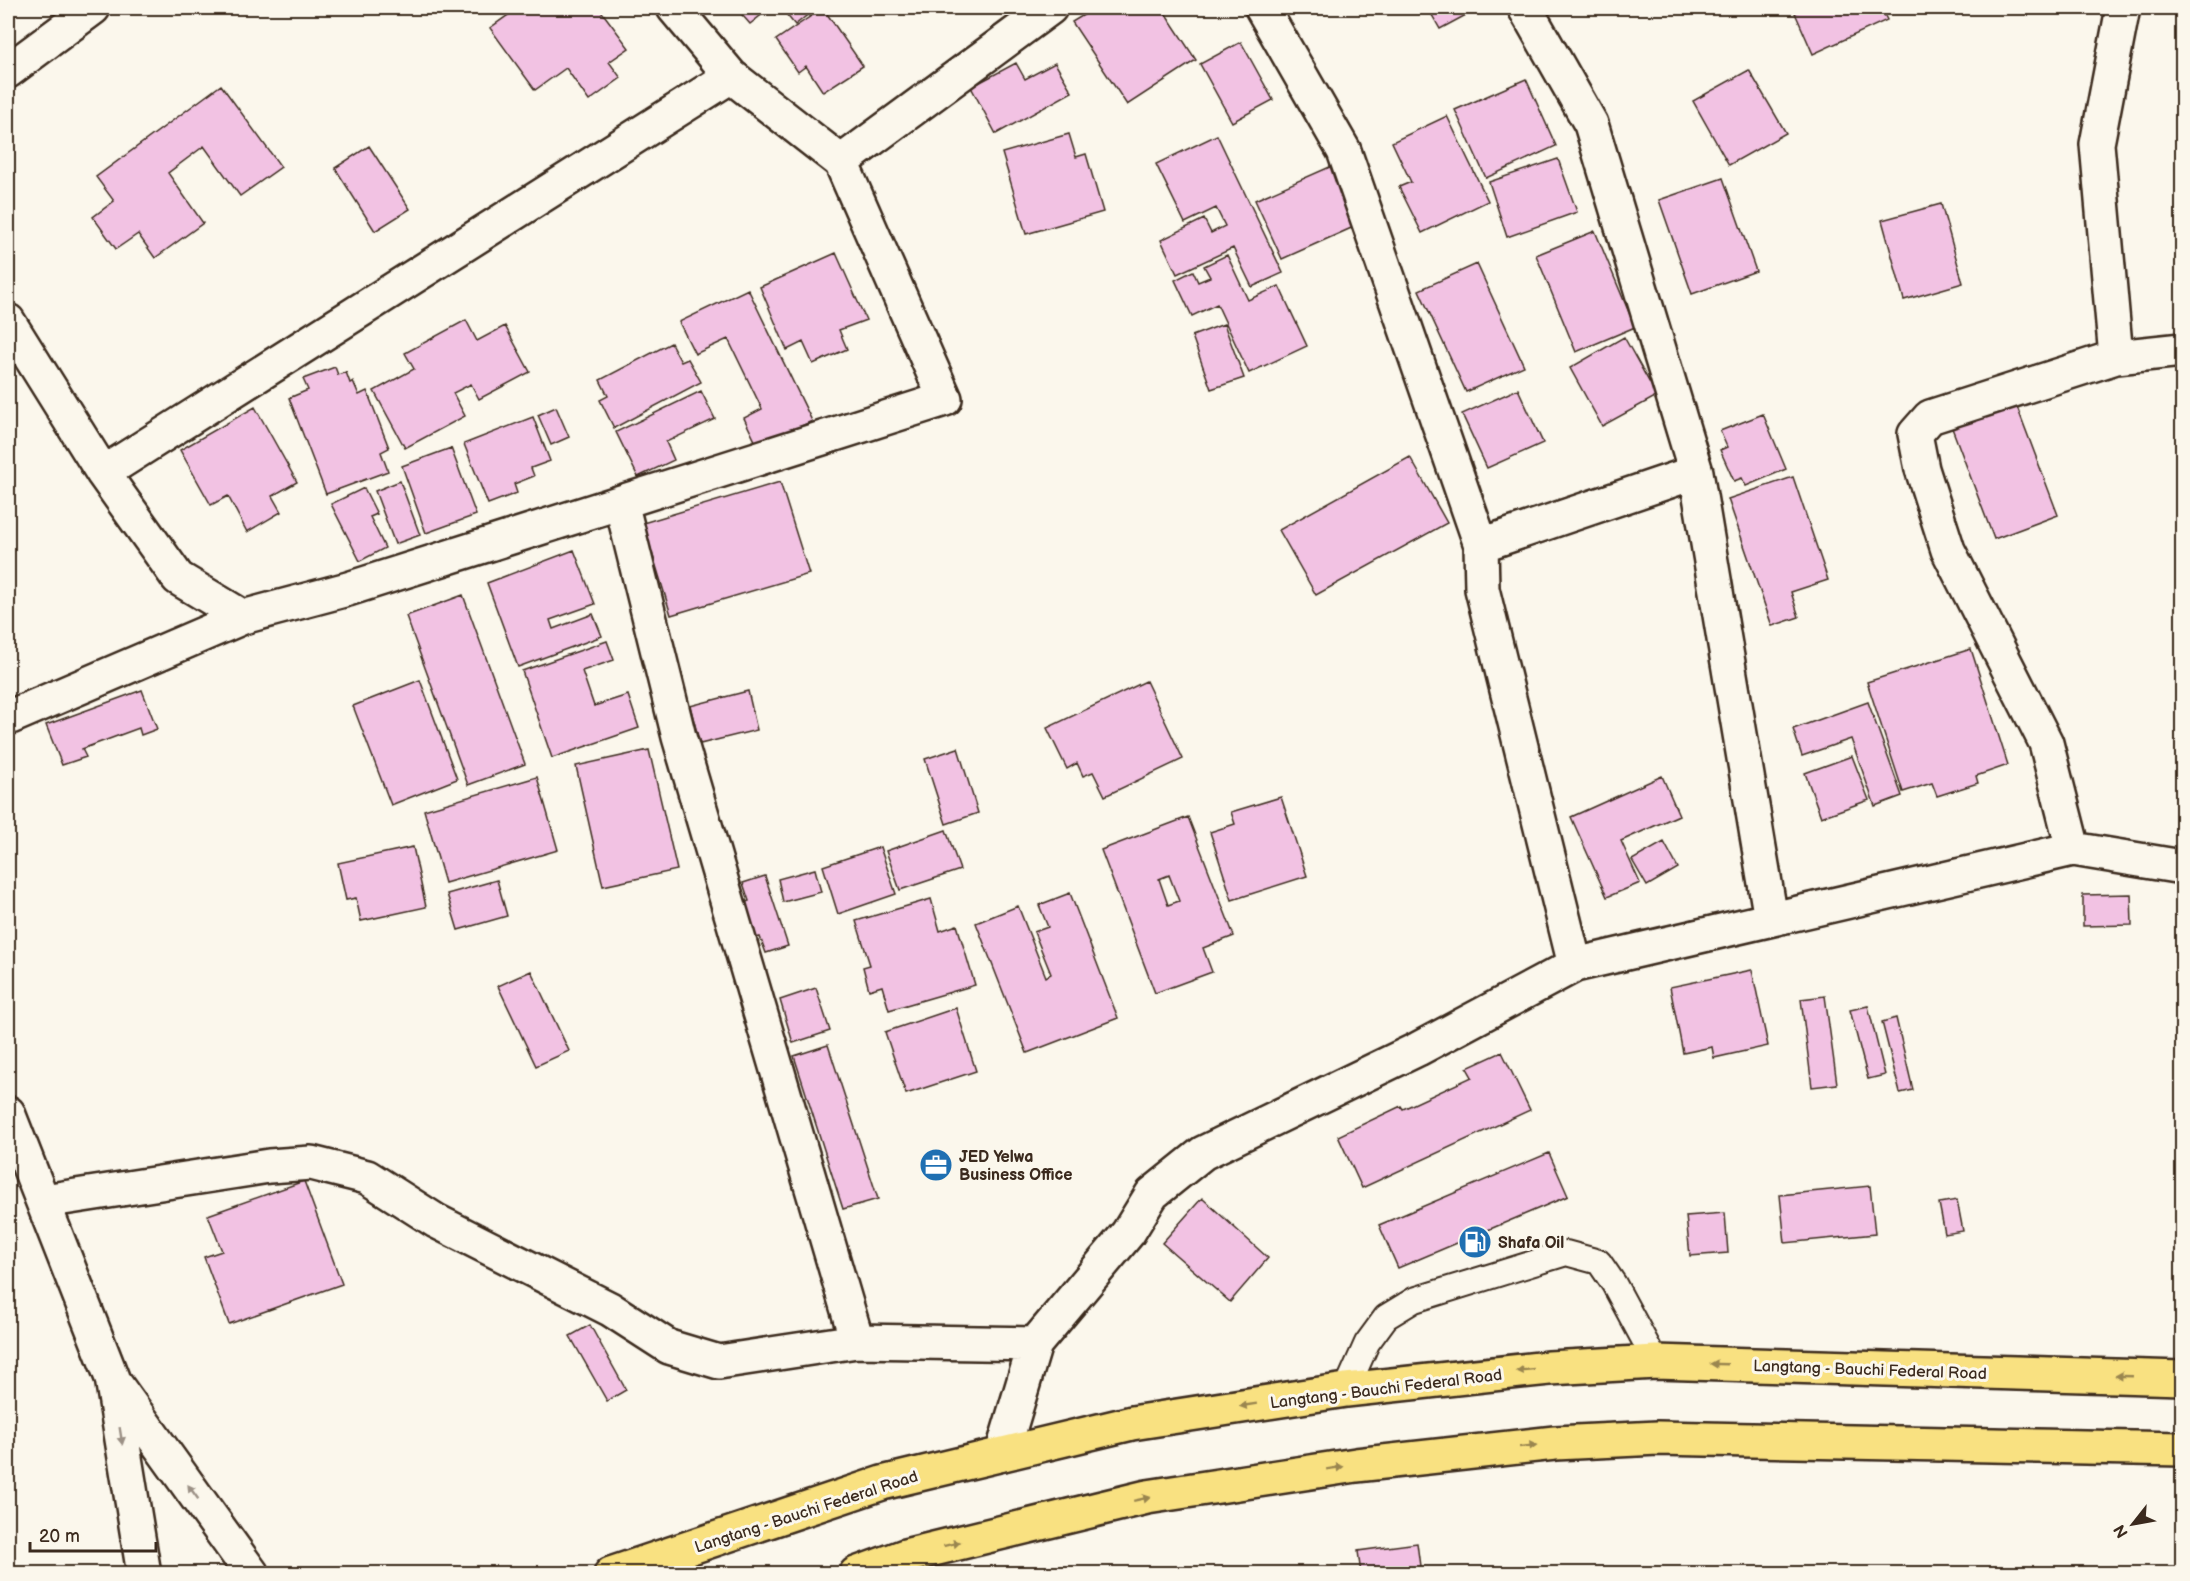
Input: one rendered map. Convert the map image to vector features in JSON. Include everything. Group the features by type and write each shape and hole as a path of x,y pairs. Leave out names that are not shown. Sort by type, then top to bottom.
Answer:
{"main road":[{"name":"Langtang - Bauchi Federal Road","path":"611,1574 882,1483 1132,1423 1346,1390 1549,1368 1656,1362 2182,1378"},
{"path":"856,1574 909,1565 1147,1497 1356,1465 1556,1443 1658,1438 2182,1449"}],"street":[{"path":"8,70 93,8"},
{"path":"8,718 243,617 348,589 945,399 841,162 731,76 674,8"},
{"path":"841,162 1050,8"},
{"path":"1262,8 1344,151 1481,545 1482,589 1575,965"},
{"path":"1525,8 1591,124 1696,472 1771,919"},
{"path":"2116,357 2097,144 2123,8"},
{"path":"104,473 731,76"},
{"path":"8,321 104,473 178,578 243,617"},
{"path":"2073,849 2046,743 1948,550 1922,469 1915,434 1930,417 2116,357 2182,350"},
{"path":"1481,545 1696,472"},
{"path":"621,502 679,737 857,1341"},
{"path":"1002,1454 1035,1344 1128,1233 1152,1194 1203,1154 1418,1049 1575,965 2073,849 2182,867"},
{"path":"8,1113 112,1378 144,1574"},
{"path":"44,1202 268,1166 311,1163 367,1177 436,1221 610,1309 669,1347 719,1362 857,1341 1035,1344"},
{"path":"112,1378 252,1574"}],"lane":[{"path":"1346,1390 1367,1343 1386,1317 1414,1300 1566,1253 1599,1262 1614,1284 1656,1362"}],"building":[{"path":"518,8 599,8 629,48 609,62 621,78 589,101 566,68 535,90 490,28"},
{"path":"736,8 770,8 750,24"},
{"path":"781,8 816,8 795,25"},
{"path":"823,8 863,66 823,92 806,66 798,72 776,40"},
{"path":"1095,8 1162,8 1196,60 1127,105 1072,22"},
{"path":"1428,8 1479,8 1440,29"},
{"path":"1806,8 1881,8 1887,20 1813,54 1795,13"},
{"path":"1241,42 1273,100 1232,122 1200,64"},
{"path":"1016,63 1025,79 1055,63 1072,92 996,134 971,87"},
{"path":"1749,70 1786,133 1729,165 1693,101"},
{"path":"1526,79 1556,146 1486,178 1455,110"},
{"path":"221,85 281,167 240,196 204,146 168,173 203,223 155,258 138,234 116,249 93,217 114,201 96,177"},
{"path":"1447,116 1488,201 1422,233 1399,187 1411,182 1392,142"},
{"path":"1069,134 1076,157 1086,154 1103,212 1026,234 1002,153"},
{"path":"1217,135 1283,273 1252,287 1233,248 1177,274 1161,240 1204,219 1211,233 1225,226 1216,208 1185,223 1156,164"},
{"path":"369,146 410,209 375,231 335,168"},
{"path":"1558,159 1577,212 1507,237 1489,182"},
{"path":"1332,166 1358,225 1282,259 1255,200"},
{"path":"1723,178 1756,271 1692,294 1659,200"},
{"path":"1941,204 1963,283 1904,300 1882,220"},
{"path":"1595,231 1635,327 1576,352 1536,255"},
{"path":"836,253 866,320 839,330 847,349 813,364 803,342 787,350 760,287"},
{"path":"1227,255 1248,300 1279,286 1307,346 1249,373 1217,304 1192,316 1175,280 1193,271 1198,282 1210,277 1204,266"},
{"path":"1477,264 1524,366 1466,392 1419,290"},
{"path":"748,289 812,421 758,447 744,418 762,409 728,339 695,354 679,322"},
{"path":"466,320 477,341 505,326 530,372 479,399 471,384 453,393 465,416 405,448 374,391 414,369 405,353"},
{"path":"1224,324 1244,378 1211,389 1192,336"},
{"path":"1624,337 1657,396 1602,426 1570,368"},
{"path":"671,343 681,362 688,359 701,382 614,428 600,400 608,396 600,380"},
{"path":"335,367 338,375 346,372 350,383 353,381 359,395 367,391 389,448 381,452 388,471 326,494 289,398 308,390 303,379"},
{"path":"1518,389 1543,443 1487,468 1462,414"},
{"path":"701,391 715,419 666,442 674,460 638,477 616,432"},
{"path":"2016,404 2058,515 1994,539 1952,428"},
{"path":"255,407 297,482 272,496 281,512 247,532 228,496 211,505 180,450"},
{"path":"556,407 569,437 551,445 538,415"},
{"path":"1763,414 1786,469 1746,486 1742,478 1734,481 1720,450 1727,447 1720,431"},
{"path":"533,417 550,461 531,468 534,476 514,484 517,493 488,504 464,444"},
{"path":"451,448 476,515 426,533 402,466"},
{"path":"1410,457 1447,523 1316,595 1279,530"},
{"path":"1793,477 1828,580 1791,592 1799,617 1772,626 1728,499"},
{"path":"400,481 420,535 395,544 375,491"},
{"path":"780,482 809,574 671,615 643,523"},
{"path":"364,488 377,514 370,517 385,548 360,561 331,504"},
{"path":"574,550 595,604 550,620 553,629 593,614 602,636 518,667 487,583"},
{"path":"463,595 525,764 468,785 406,616"},
{"path":"607,641 614,660 582,671 594,706 628,695 639,728 552,758 522,671"},
{"path":"1971,649 2008,765 1976,776 1978,783 1937,796 1932,783 1903,792 1867,682"},
{"path":"420,680 457,779 391,805 353,706"},
{"path":"1146,681 1183,759 1105,796 1093,772 1083,776 1077,763 1067,769 1047,728"},
{"path":"142,690 157,729 141,735 139,728 82,749 86,757 62,765 46,725"},
{"path":"748,691 757,730 700,744 690,706"},
{"path":"1868,702 1902,796 1875,806 1851,739 1802,756 1793,729"},
{"path":"958,748 978,813 946,824 925,759"},
{"path":"649,750 677,870 603,886 576,766"},
{"path":"1852,756 1869,800 1821,817 1805,773"},
{"path":"1662,776 1679,815 1621,841 1640,883 1607,897 1571,817"},
{"path":"537,777 558,850 445,883 424,810"},
{"path":"1281,797 1307,876 1232,900 1210,832 1235,824 1231,812"},
{"path":"1188,817 1234,936 1203,948 1212,972 1155,993 1101,850","holes":["1169,875 1179,901 1168,905 1159,879"]},
{"path":"946,830 960,870 900,890 886,851"},
{"path":"1664,842 1678,868 1647,886 1632,860"},
{"path":"413,847 426,907 361,921 356,898 346,900 338,863"},
{"path":"880,847 896,894 838,914 823,866"},
{"path":"815,869 821,892 783,902 778,879"},
{"path":"765,876 788,946 766,953 760,937 752,939 740,904 749,901 743,883"},
{"path":"497,880 507,916 458,930 447,894"},
{"path":"1070,893 1118,1018 1027,1053 976,923 1018,906 1046,977 1051,974 1034,932 1048,927 1039,905"},
{"path":"2131,894 2132,925 2083,926 2083,895"},
{"path":"931,899 940,931 957,925 975,985 889,1010 882,986 869,990 863,967 870,965 856,921"},
{"path":"1752,970 1768,1046 1714,1058 1712,1047 1683,1053 1670,987"},
{"path":"531,971 569,1051 536,1066 498,986"},
{"path":"816,988 830,1031 793,1043 780,1000"},
{"path":"1825,996 1837,1084 1812,1087 1801,999"},
{"path":"1868,1006 1885,1075 1868,1079 1850,1010"},
{"path":"956,1008 976,1071 906,1094 885,1032"},
{"path":"1896,1018 1913,1090 1900,1093 1882,1022"},
{"path":"828,1045 878,1199 843,1209 794,1056"},
{"path":"1502,1052 1530,1110 1362,1188 1338,1136 1401,1106 1403,1109 1472,1077 1467,1068"},
{"path":"1549,1153 1568,1196 1398,1268 1379,1225"},
{"path":"304,1181 342,1284 229,1324 204,1257 222,1251 208,1215"},
{"path":"1870,1186 1875,1234 1785,1243 1780,1195"},
{"path":"1202,1198 1268,1258 1230,1302 1162,1243"},
{"path":"1957,1200 1963,1231 1945,1234 1939,1203"},
{"path":"1725,1213 1728,1253 1690,1256 1686,1216"},
{"path":"590,1325 626,1390 607,1401 570,1336"},
{"path":"1417,1543 1421,1574 1361,1574 1358,1551"}],"place":[{"name":"JED Yelwa Business Office","path":"936,1165"},
{"name":"Shafa Oil","path":"1475,1242"}]}
